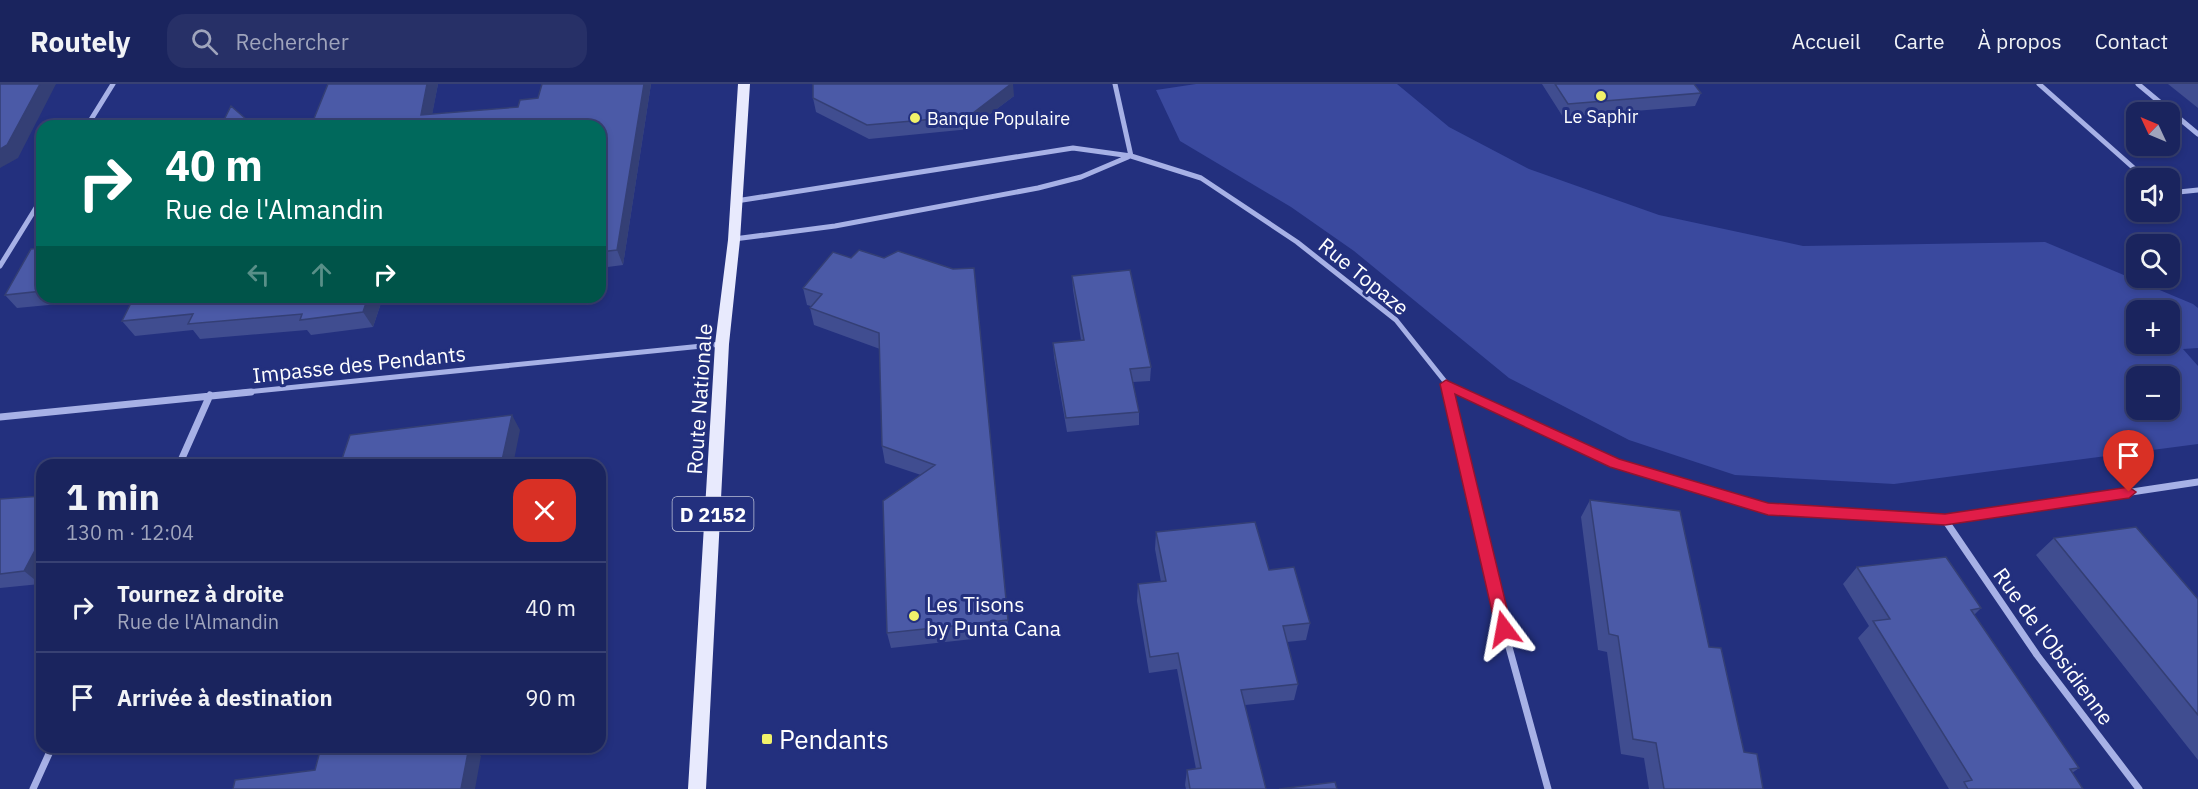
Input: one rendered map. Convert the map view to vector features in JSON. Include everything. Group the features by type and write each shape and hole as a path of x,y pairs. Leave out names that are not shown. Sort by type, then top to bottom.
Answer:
{"main road":[{"name":"Route Nationale","path":"697,789 722,344 734,240 744,84"}],"street":[{"path":"91,120 113,84"},
{"path":"734,240 835,226 1038,188 1081,177 1131,156 1115,84"},
{"path":"2039,84 2134,168"},
{"path":"2138,84 2198,134"},
{"name":"Rue Topaze","path":"735,201 1073,148 1131,156 1201,178 1297,242 1395,320 1446,384 1504,629 1548,789"},
{"path":"2180,192 2198,190"},
{"path":"0,266 36,208"},
{"name":"Impasse des Pendants","path":"0,417 722,344"},
{"path":"1446,384 1615,463 1768,509 1945,519 2198,482"},
{"path":"182,459 210,395"},
{"name":"Rue de l'Obsidienne","path":"1945,519 2037,655 2139,789"},
{"path":"33,789 49,753"}],"shaded area":[{"path":"1196,84 1397,84 1449,127 1529,169 1659,215 1803,246 2045,242 2126,276 2126,288 2155,288 2198,308 2198,348 2183,349 2198,366 2198,444 1894,484 1735,475 1629,440 1509,378 1354,251 1291,207 1180,141 1156,90"}],"building":[{"path":"0,84 40,84 7,145 0,149"},
{"path":"328,84 427,84 421,115 518,107 520,100 538,98 542,84 644,84 617,250 606,251 606,120 313,120"},
{"path":"813,84 1011,84 969,116 867,125 813,98"},
{"path":"1555,84 1694,84 1701,93 1568,104"},
{"path":"231,106 247,120 224,120"},
{"path":"31,249 36,249 36,292 5,295"},
{"path":"859,250 884,258 898,251 953,269 974,268 1008,620 887,633 883,501 935,465 882,446 879,333 810,308 822,294 803,288 833,252 851,258"},
{"path":"1130,270 1151,367 1130,369 1139,412 1066,418 1053,343 1084,340 1072,276"},
{"path":"131,303 366,303 363,312 300,320 302,314 188,324 193,314 122,321"},
{"path":"512,415 502,459 342,459 350,435"},
{"path":"36,496 36,548 24,571 0,574 0,499"},
{"path":"1590,500 1680,511 1709,647 1721,648 1744,752 1757,754 1763,789 1664,789 1656,743 1633,739 1618,636 1609,634"},
{"path":"1255,522 1269,570 1294,567 1310,623 1283,626 1298,684 1241,690 1266,789 1190,789 1187,770 1201,768 1178,653 1150,657 1138,584 1166,581 1156,532"},
{"path":"2136,527 2198,599 2198,715 2054,538"},
{"path":"1946,557 1981,608 1971,610 2079,768 2070,769 2083,789 1968,789 1964,782 1972,780 1873,621 1890,619 1857,567"},
{"path":"319,753 468,753 461,789 233,789 235,780 315,770"},
{"path":"1335,782 1337,789 1279,789"}],"place":[{"name":"Le Saphir","path":"1601,96"},
{"name":"Banque Populaire","path":"915,118"},
{"name":"Les Tisons by Punta Cana","path":"914,616"},
{"name":"Pendants","path":"767,739"}],"route":[{"path":"1504,629 1446,384 1615,463 1768,509 1945,519 2129,492"}]}
